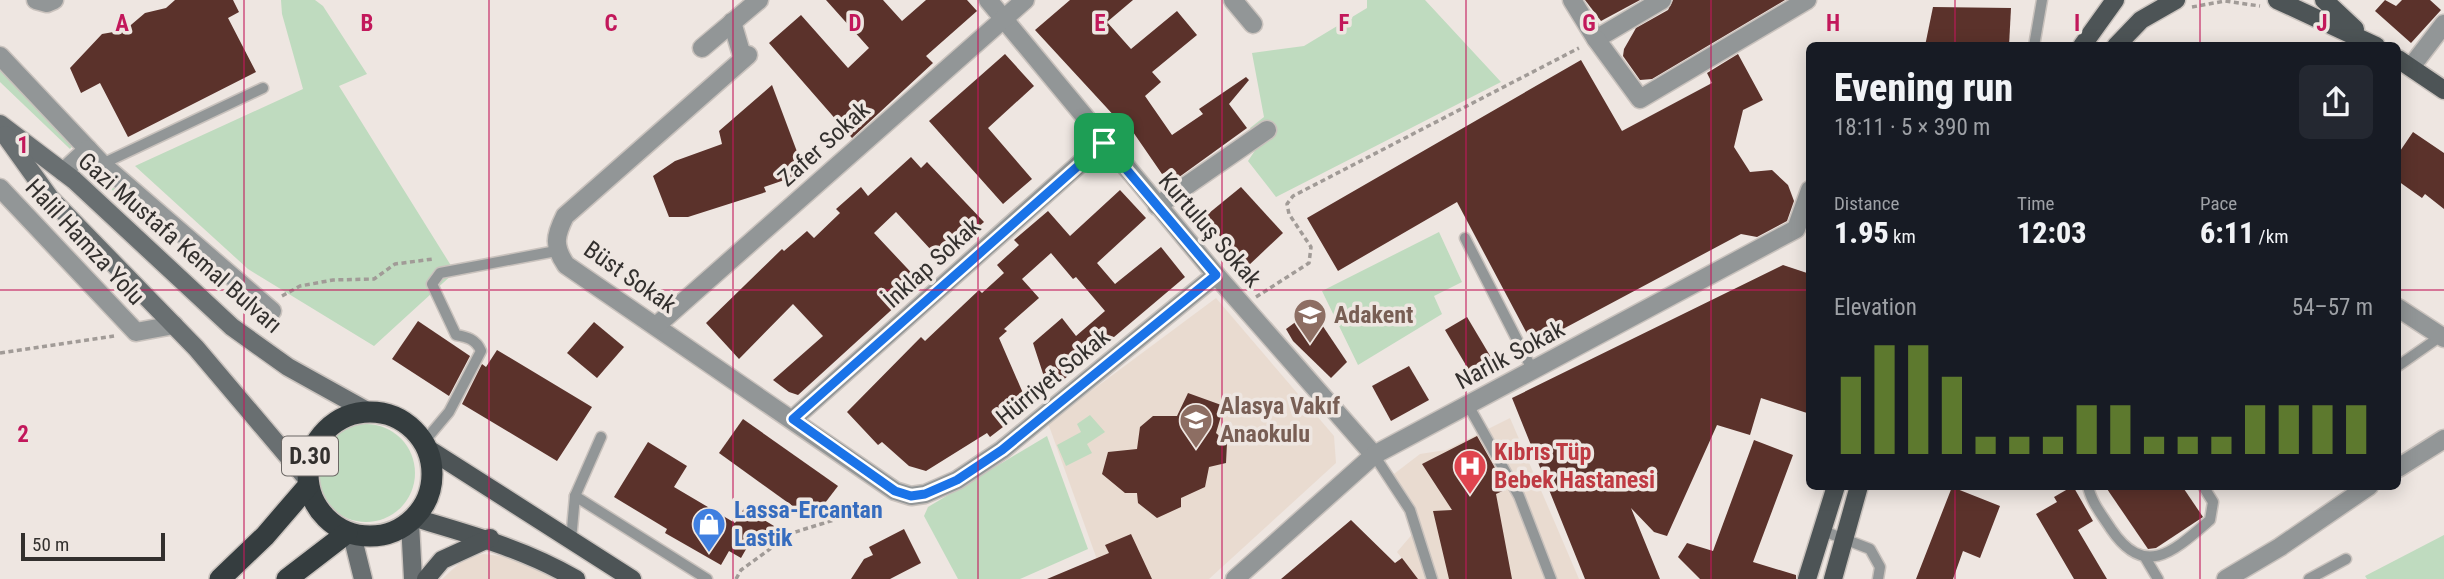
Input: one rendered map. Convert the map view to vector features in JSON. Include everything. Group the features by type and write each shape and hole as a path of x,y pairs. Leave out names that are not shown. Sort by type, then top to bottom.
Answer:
{"highway":[{"path":"287,579 350,534 373,537 393,533 412,520 424,506 432,485 432,463 425,445 404,421 387,414 369,412"},
{"name":"D.30","path":"350,534 329,522 315,506 308,482 309,458 317,440 331,425 349,415 369,412"},
{"name":"D.30","path":"220,579 265,536 308,482"}],"main road":[{"path":"2085,42 2115,0"},
{"path":"2324,0 2371,42"},
{"path":"2270,3 2371,42"},
{"path":"2120,42 2141,20 2180,4"},
{"path":"2404,63 2444,90"},
{"name":"Gazi Mustafa Kemal Bulvarı","path":"0,126 63,172 232,327 288,366 369,412"},
{"name":"Gazi Mustafa Kemal Bulvarı","path":"0,126 50,198 174,325 308,482"},
{"path":"425,445 632,579"},
{"path":"1807,579 1835,490"},
{"path":"1833,579 1858,490"},
{"path":"413,579 412,520 490,538 539,558 576,579"},
{"path":"350,534 363,579"},
{"path":"426,579 443,560 490,538"}],"street":[{"path":"36,0 47,3 54,0"},
{"path":"702,48 759,0"},
{"name":"Kurtuluş Sokak","path":"988,0 1157,206 1374,455"},
{"name":"Zafer Sokak","path":"656,326 1025,0"},
{"path":"1233,0 1253,24"},
{"path":"1572,0 1596,39 1640,99 1807,0"},
{"path":"1596,39 1662,0"},
{"name":"Büst Sokak","path":"732,22 746,57 565,216 555,236 556,251 566,265 895,491 911,496"},
{"path":"2404,63 2444,23"},
{"path":"0,56 102,164 272,311"},
{"path":"1157,206 1268,130"},
{"name":"İnklap Sokak","path":"793,419 1104,143"},
{"path":"63,172 88,149"},
{"name":"Halil Hamza Yolu","path":"0,188 136,332 174,325"},
{"name":"Narlık Sokak","path":"1235,579 1374,455 1796,229 1806,201"},
{"name":"Hürriyet Sokak","path":"911,496 925,494 957,480 1002,450 1216,275"},
{"path":"2401,310 2443,337"},
{"path":"2401,466 2444,439"},
{"path":"2226,579 2280,547 2363,490"}],"lane":[{"path":"2035,42 2042,0"},
{"path":"2338,0 2344,18"},
{"path":"102,164 263,88"},
{"path":"1465,238 1533,371"},
{"path":"425,445 449,412 481,351 478,343 456,335 432,284 440,273 556,251"},
{"path":"2401,364 2443,337"},
{"path":"1468,405 1519,496 1550,579"},
{"path":"571,540 575,496 601,437"},
{"path":"1374,455 1410,510 1432,579"},
{"path":"2089,490 2091,499 2125,550 2146,559 2158,579"},
{"path":"2146,559 2161,555 2210,520 2213,502 2206,490"},
{"path":"575,496 707,579"},
{"path":"1820,530 1870,549 1880,567 1878,579"},
{"path":"2309,579 2346,559"}],"path":[{"path":"2180,4 2225,1 2270,3"},
{"path":"1242,305 1309,263 1311,247 1289,214 1287,204 1293,196 1596,39"},
{"path":"250,294 275,300 300,286 333,280 374,279 395,264 439,260"},
{"path":"0,353 136,332"},
{"path":"736,579 741,570 792,533 911,496"}],"shaded area":[{"name":"Alasya Vakıf Anaokulu","path":"1216,298 1334,436 1336,463 1209,579 1104,579 1048,423"},
{"name":"Kıbrıs Tüp Bebek Hastanesi","path":"1510,418 1579,579 1418,579 1397,552 1415,531 1407,512 1386,480 1420,454 1446,450"},
{"path":"483,554 518,558 558,579 442,579 464,559"}],"green space":[{"path":"281,0 315,0 323,6 367,74 339,86 455,272 374,346 248,269 135,166 303,89 282,14"},
{"path":"1367,0 1425,0 1501,82 1276,197 1248,161 1256,149 1250,128 1264,117 1252,53 1304,46 1367,8"},
{"path":"0,68 75,143 70,149 0,82"},
{"path":"101,165 178,239 173,247 94,173"},
{"path":"1439,232 1462,282 1434,296 1442,314 1358,365 1322,291"},
{"path":"1090,415 1105,432 1087,444 1092,453 1066,466 1057,445 1081,432 1077,424"},
{"path":"366,424 385,427 401,438 412,454 415,473 412,492 401,508 385,519 366,522 347,519 331,508 320,492 317,473 320,454 331,438 347,427"},
{"path":"1047,436 1088,549 1020,579 958,579 924,516 928,507"},
{"path":"2444,535 2444,579 2367,579 2365,576"}],"building":[{"path":"175,0 233,0 239,12 228,18 256,72 128,137 100,83 81,93 70,68 102,34 125,30 145,13 166,8"},
{"path":"826,0 883,0 902,21 926,0 967,0 977,11 926,56 933,63 852,138 769,43 801,15 848,68 869,48"},
{"path":"1070,0 1133,0 1107,22 1131,49 1177,11 1197,35 1152,72 1161,82 1145,96 1172,135 1203,114 1199,109 1246,77 1249,80 1229,104 1247,128 1175,180 1168,171 1162,174 1122,116 1118,120 1035,30"},
{"path":"1585,0 1640,0 1601,21"},
{"path":"1673,0 1785,0 1652,79 1640,80 1623,56 1624,49 1636,28 1668,10"},
{"path":"2385,0 2396,6 2402,0 2430,0 2441,10 2411,43 2375,11"},
{"path":"1933,7 2011,8 2009,42 1926,42"},
{"path":"1005,54 1034,86 988,128 1032,179 1003,204 929,121"},
{"path":"1738,54 1763,100 1743,110 1734,147 1750,172 1772,170 1788,185 1794,201 1787,221 1757,237 1741,234 1533,345 1457,202 1338,271 1307,218 1581,60 1622,131 1712,83 1707,73"},
{"path":"772,85 805,173 764,187 766,192 688,217 669,217 653,176 675,161 722,144 719,131"},
{"path":"2413,132 2444,153 2444,209 2425,194 2422,198 2401,183 2401,150"},
{"path":"911,157 921,168 927,162 984,222 977,228 980,232 944,264 896,212 874,233 921,283 798,395 773,380 823,336 793,304 739,359 706,323 782,249 784,251 807,231 814,238 840,213 836,209 861,187 868,196"},
{"path":"1241,187 1283,233 1248,266 1203,218"},
{"path":"1120,190 1146,218 1097,263 1115,284 1161,247 1185,277 1049,392 1033,343 1062,318 1076,336 1105,311 1051,253 1022,279 1039,298 1004,329 1007,331 999,338 1029,407 990,437 987,433 926,471 909,466 882,442 878,445 847,412 921,337 925,341 979,290 982,293 1004,273 997,265 1019,245 1014,240 1048,211 1070,236"},
{"path":"1783,265 1806,273 1806,413 1761,398 1750,435 1717,425 1667,536 1654,532 1631,508 1660,579 1585,579 1512,398"},
{"path":"1312,310 1347,362 1331,378 1293,341 1286,329"},
{"path":"1467,317 1492,359 1470,372 1445,330"},
{"path":"418,321 470,356 449,396 392,359"},
{"path":"594,322 624,347 597,378 567,353"},
{"path":"497,350 592,407 557,461 462,404 482,364 486,367"},
{"path":"1409,366 1429,400 1391,421 1372,386"},
{"path":"1188,393 1224,406 1216,433 1227,443 1226,463 1209,467 1205,487 1181,498 1181,507 1157,518 1138,503 1137,493 1125,493 1102,474 1108,452 1137,449 1140,427 1153,416 1177,416"},
{"path":"743,419 838,486 812,520 719,453"},
{"path":"1477,436 1507,489 1496,494 1512,579 1449,579 1433,511 1452,510 1422,464"},
{"path":"1754,440 1793,455 1753,562 1796,575 1796,579 1700,579 1678,557 1687,543 1713,551"},
{"path":"648,442 687,466 674,487 735,523 744,508 774,526 764,548 753,537 741,558 729,551 721,565 665,533 667,529 614,497"},
{"path":"1951,490 1960,490 2000,506 1980,558 1963,551 1953,579 1916,579"},
{"path":"2066,490 2075,490 2093,521 2078,530 2107,579 2074,579 2036,514 2057,502 2054,497"},
{"path":"2108,490 2185,490 2203,517 2156,548 2148,549"},
{"path":"1351,520 1395,563 1402,558 1418,579 1281,579"},
{"path":"904,529 921,563 890,579 851,579 864,559 873,555 869,547"},
{"path":"1131,534 1152,579 1047,579 1109,553 1105,545"}],"place":[{"name":"Adakent","path":"1310,345"},
{"name":"Alasya Vakıf Anaokulu","path":"1196,450"},
{"name":"Kıbrıs Tüp Bebek Hastanesi","path":"1470,496"},
{"name":"Lassa-Ercantan Lastik","path":"709,554"}],"route":[{"path":"1104,143 1216,275 1002,450 957,480 925,494 911,496 895,491 793,419 1003,233 1104,143"}]}
